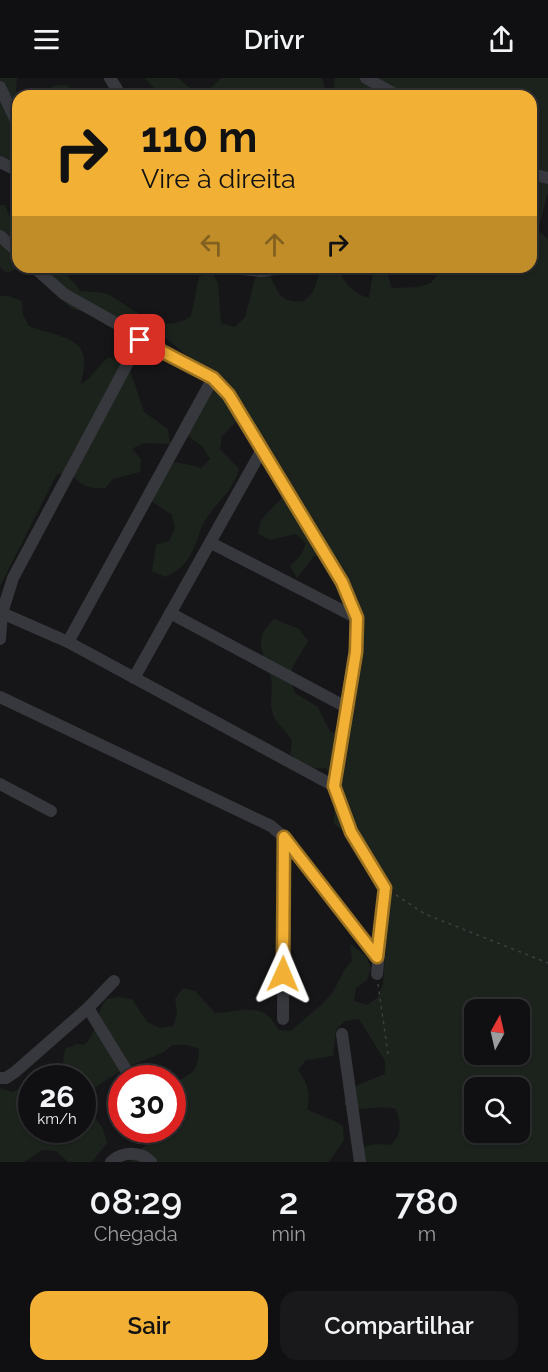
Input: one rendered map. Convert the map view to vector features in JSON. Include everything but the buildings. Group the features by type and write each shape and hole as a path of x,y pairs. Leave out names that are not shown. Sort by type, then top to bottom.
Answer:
{"street":[{"path":"366,78 387,90"},
{"path":"0,87 12,112"},
{"path":"0,236 12,247"},
{"path":"41,273 64,294 140,340 213,378 229,395 263,448 342,582 357,618 356,652 334,786 351,832 385,888 377,974"},
{"path":"0,639 2,613 13,578 140,340"},
{"path":"68,642 213,378"},
{"path":"134,678 263,448"},
{"path":"211,543 357,618"},
{"path":"2,613 68,642 334,786"},
{"path":"170,613 346,707"},
{"path":"0,697 260,819 284,837 377,957"},
{"path":"0,784 51,811"},
{"path":"283,1019 284,837"},
{"path":"0,1078 6,1078 15,1072 88,1008 114,981"},
{"path":"88,1008 123,1065"},
{"path":"342,1034 360,1162"},
{"path":"111,1162 125,1154 146,1156 151,1162"}],"path":[{"path":"385,888 425,914 548,963"},
{"path":"377,974 387,1054"}],"shaded area":[{"path":"0,78 17,78 16,90 12,90 12,164 0,165"},
{"path":"145,78 178,78 192,90 156,90"},
{"path":"221,78 322,78 325,90 209,90"},
{"path":"335,78 363,78 368,83 382,78 548,78 548,191 538,231 548,239 548,1162 355,1162 356,1156 363,1148 373,1144 391,1145 400,1128 396,1109 357,1108 344,1105 347,1093 358,1085 385,1074 385,1061 359,1019 345,1021 336,1030 333,1056 306,1060 298,1070 308,1089 307,1109 343,1126 344,1140 329,1162 131,1162 139,1150 150,1143 186,1143 186,1076 193,1071 197,1063 199,1049 187,1045 173,1045 162,1053 132,1065 108,1065 108,1079 96,1087 96,1065 64,1065 63,1063 65,1049 77,1044 84,1045 89,1040 106,999 119,997 132,999 147,1022 160,1028 173,1026 177,1013 175,999 183,988 195,991 215,1013 259,1011 272,1021 278,1030 291,1031 322,1004 334,990 352,961 350,944 366,956 371,968 367,980 356,988 354,1001 367,1005 378,997 383,984 390,887 374,860 359,844 334,824 335,780 326,768 306,766 290,754 292,741 273,714 271,678 261,641 267,627 274,619 299,629 308,641 293,666 290,680 295,693 318,707 330,732 344,733 358,640 327,555 314,556 297,578 290,566 301,555 306,543 296,534 270,540 258,533 261,520 289,490 274,454 253,421 240,418 222,436 220,449 239,469 234,482 204,522 194,548 184,564 165,577 152,571 156,545 169,541 175,528 172,515 150,500 146,486 164,465 182,463 201,468 210,459 203,447 181,431 184,417 206,383 203,369 161,334 107,326 97,314 72,309 32,273 65,273 81,291 106,294 149,319 169,324 180,322 191,316 199,277 212,273 218,283 221,323 235,327 245,317 255,278 264,273 268,273 284,298 295,301 304,301 313,292 320,273 340,273 350,288 369,298 373,273 387,273 392,288 418,287 431,283 438,273 537,273 537,90 334,90"},
{"path":"66,85 74,90 45,90 53,86"},
{"path":"0,205 5,205 12,222 12,271 7,273 0,267"},
{"path":"0,296 9,296 22,301 23,315 29,326 62,337 77,345 84,359 81,384 109,357 122,363 131,373 144,412 168,429 170,444 143,443 132,449 141,459 140,472 113,479 105,488 85,486 77,481 70,472 57,474 0,586"},
{"path":"0,1088 13,1092 18,1089 18,1143 96,1143 96,1119 103,1129 107,1143 92,1162 68,1162 56,1151 42,1150 24,1162 0,1162"}],"route":[{"path":"140,340 213,378 229,395 244,416 342,582 351,598 357,618 356,652 334,786 351,832 385,888 377,957 284,837 283,974"}]}
